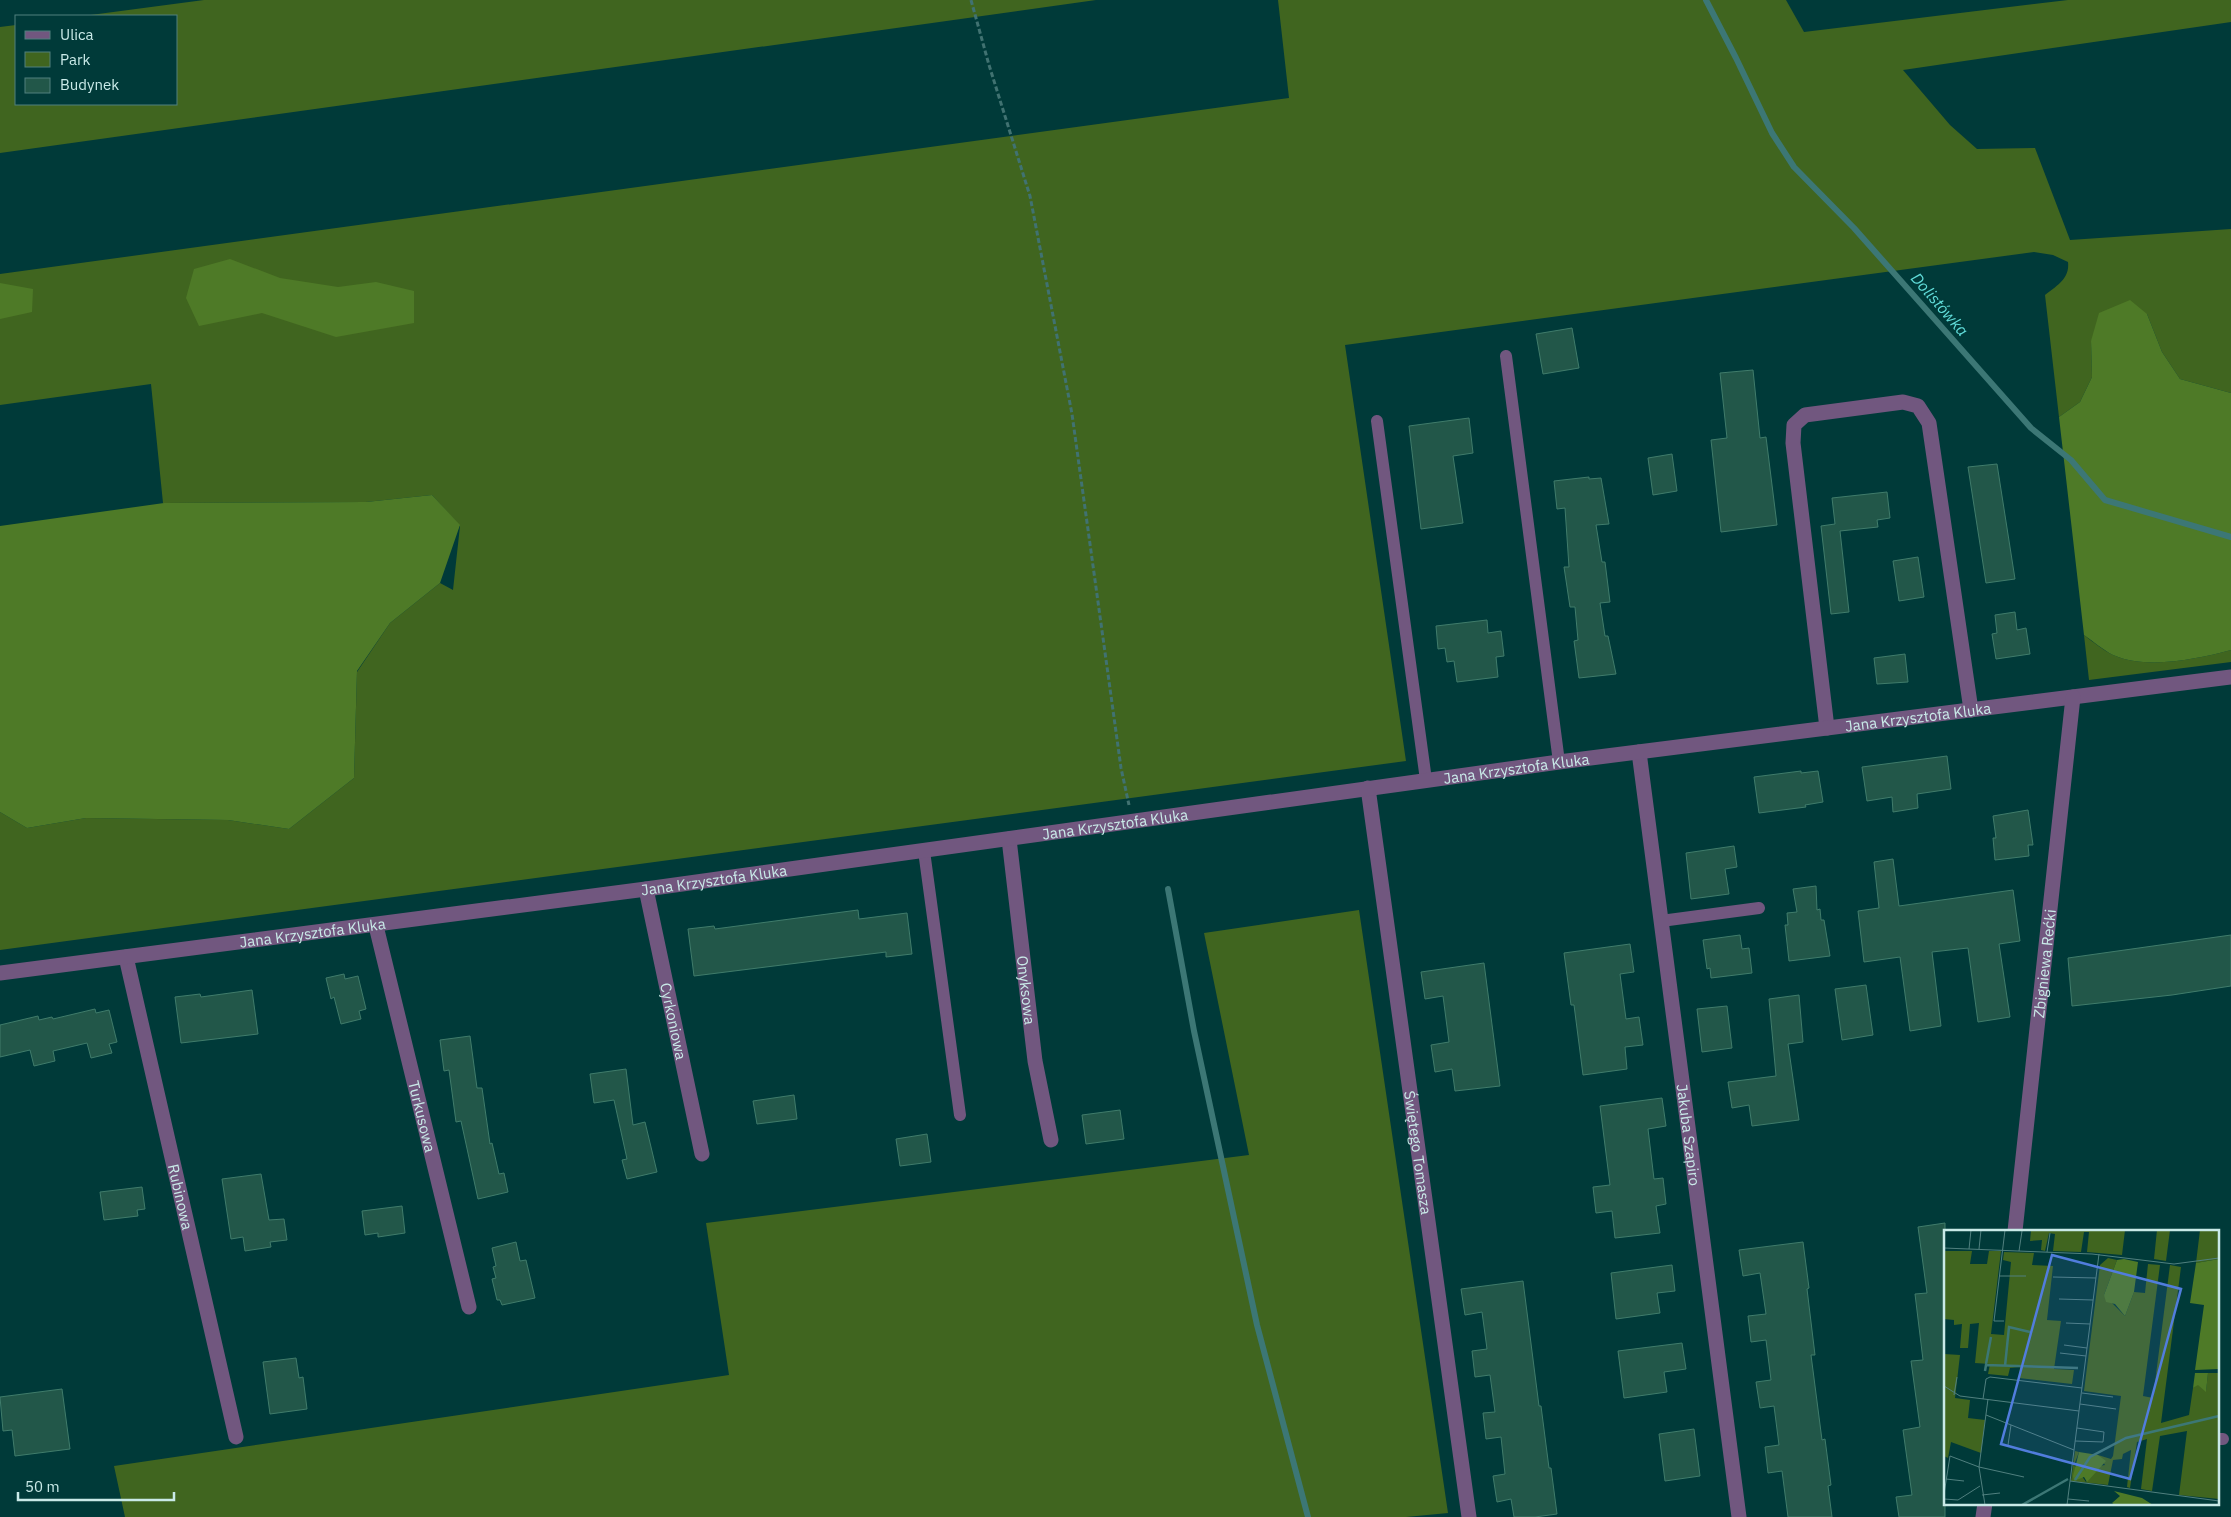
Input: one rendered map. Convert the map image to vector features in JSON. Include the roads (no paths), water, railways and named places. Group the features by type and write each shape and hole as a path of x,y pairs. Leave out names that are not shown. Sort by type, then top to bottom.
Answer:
{"street":[{"path":"1827,728 1793,443 1794,425 1806,415 1904,402 1918,406 1930,423 1970,710"},
{"name":"Jana Krzysztofa Kluka","path":"0,973 376,926 1009,840 1559,762 2231,677"},
{"name":"Zbigniewa Rećki","path":"2015,1230 2073,697"},
{"name":"Jakuba Szapiro","path":"1639,752 1739,1517"},
{"name":"Świętego Tomasza","path":"1368,788 1470,1517"},
{"name":"Onyksowa","path":"1009,840 1035,1061 1051,1140"},
{"name":"Cyrkoniowa","path":"646,889 702,1154"},
{"name":"Turkusowa","path":"376,926 469,1307"},
{"name":"Rubinowa","path":"126,957 236,1437"},
{"path":"1983,1517 1985,1504"}],"lane":[{"path":"1506,356 1559,762"},
{"path":"1377,421 1426,780"},
{"path":"924,851 960,1116"},
{"path":"1661,921 1759,908"}],"waterway":[{"name":"Dolistówka","path":"1706,0 1772,133 1794,167 1854,228 2031,428 2071,460 2105,500 2231,537"},
{"path":"1168,889 1194,1031 1257,1325 1308,1517"}]}
